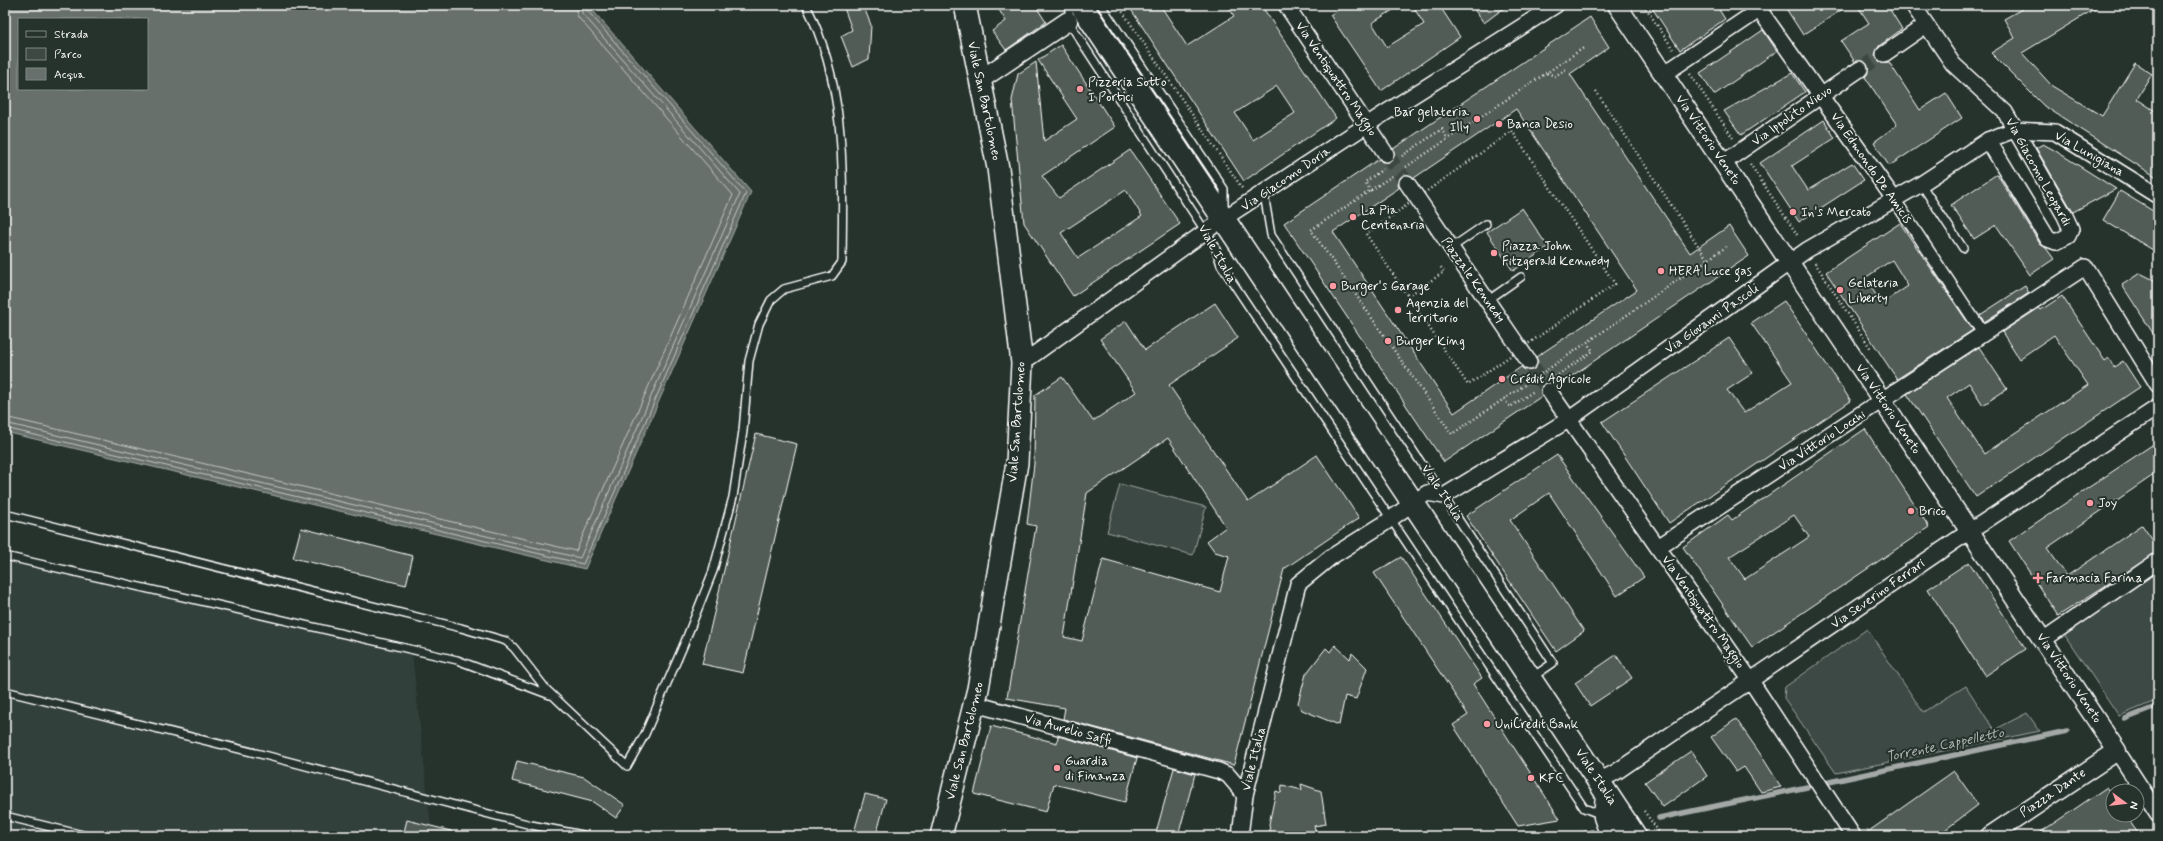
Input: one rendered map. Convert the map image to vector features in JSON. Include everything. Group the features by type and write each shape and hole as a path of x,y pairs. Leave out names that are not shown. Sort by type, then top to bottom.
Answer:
{"main road":[{"name":"Viale San Bartolomeo","path":"941,836 975,704 1018,463 1022,363 998,168 965,5"},
{"name":"Viale Italia","path":"1073,10 1223,219 1635,836"},
{"path":"1603,788 1609,826"}],"street":[{"name":"Via Ventiquattro Maggio","path":"1286,5 1386,154"},
{"name":"Via Giacomo Doria","path":"1022,363 1223,219 1556,5"},
{"name":"Via Vittorio Veneto","path":"1617,5 2044,640 2158,814"},
{"name":"Via Giacomo Leopardi","path":"1913,5 1953,64 2005,112 2071,229 2068,236 2060,241 2053,242 2048,239 1988,140"},
{"path":"1664,74 1757,7"},
{"name":"Via Edmondo De Amicis","path":"1757,7 1894,199 1983,333"},
{"path":"980,80 1073,10"},
{"path":"1884,54 1926,24"},
{"name":"Via Ippolito Nievo","path":"1723,163 1860,69"},
{"name":"Via Giovanni Pascoli","path":"1444,496 1568,420 1791,263 1807,250 1921,184 1988,140 2014,130"},
{"name":"Via Lunigiana","path":"2014,130 2055,132 2158,196"},
{"path":"1402,175 1417,198"},
{"name":"Piazzale Kennedy","path":"1417,198 1529,362"},
{"name":"Via Vittorio Locchi","path":"1658,547 1883,401 1983,333 2085,267 2158,385"},
{"name":"Via Ventiquattro Maggio","path":"1550,391 1568,420 1751,681 1853,836"},
{"name":"Via Severino Ferrari","path":"1603,788 1616,772 1970,531 2158,407"},
{"path":"1413,504 1427,493 1444,496"},
{"name":"Viale Italia","path":"1240,836 1245,795 1298,584 1330,557 1413,504"},
{"path":"2044,640 2158,561"},
{"name":"Via Aurelio Saffi","path":"975,704 1219,771 1228,775 1245,795"},
{"name":"Piazza Dante","path":"1990,836 2117,751"}],"lane":[{"path":"5,514 496,637 506,641 514,648 546,689 626,766 645,734 684,644 713,571 733,497 743,431 749,361 759,324 771,300 784,289 832,276 842,262 841,132 835,93 824,50 806,5"},
{"name":"Viale Italia","path":"1101,5 1224,189 1223,219"},
{"name":"Viale Italia","path":"1073,10 1215,246 1220,265 1392,518 1584,808 1609,826"},
{"path":"1921,184 1963,248"},
{"name":"Viale Italia","path":"1264,194 1271,235 1553,663 1530,679"},
{"path":"1451,248 1486,224"},
{"path":"1487,301 1521,277"},
{"path":"5,556 457,660 554,696"},
{"path":"5,691 268,756 531,825 588,836"},
{"path":"5,816 87,836"}],"path":[{"path":"1311,230 1371,191 1402,175 1448,139 1585,47"},
{"path":"1546,73 1555,76 1566,68"},
{"path":"1596,91 1707,259"},
{"path":"1427,139 1442,129 1448,139"},
{"path":"1512,130 1615,284 1468,385 1366,234 1417,198 1512,130"},
{"path":"1371,191 1365,182 1376,174"},
{"path":"1408,296 1444,272 1440,266"},
{"path":"1578,361 1593,351 1587,343"},
{"path":"1504,399 1510,408 1525,398"}],"shaded area":[{"path":"5,553 412,653 432,836 5,836"}],"green space":[{"path":"1120,484 1206,507 1193,555 1107,532"},
{"path":"2158,572 2158,700 2119,716 2064,634"},
{"path":"1867,629 1923,712 1966,686 1994,730 2027,713 2040,731 1836,773 1784,698 1785,687"}],"water":[{"path":"5,5 588,5 751,192 585,569 5,432"}],"building":[{"path":"843,5 863,5 871,25 869,59 853,67 841,36 852,30"},
{"path":"996,5 1035,5 1046,22 1006,50 992,31 1006,21"},
{"path":"1128,5 1160,5 1187,46 1234,16 1227,5 1261,5 1336,118 1244,181","holes":["1277,86 1295,113 1253,140 1235,113"]},
{"path":"1345,5 1401,5 1372,23 1387,47 1424,24 1412,5 1439,5 1460,37 1381,91 1330,15"},
{"path":"1471,5 1508,5 1484,23"},
{"path":"1650,5 1716,5 1725,19 1680,50"},
{"path":"1795,5 1849,5 1803,35 1787,10"},
{"path":"1857,5 1887,5 1902,29 1879,46 1875,55 1880,62 1889,62 1920,110 1946,93 1962,118 1889,166 1874,142 1897,125 1865,77 1868,73 1868,64 1864,61 1855,62 1841,41 1869,23"},
{"path":"2029,5 2101,5 2022,53 2052,86 2102,116 2135,63 2152,74 2137,99 2158,113 2158,178 2044,106 1991,53 2015,38 2004,19"},
{"path":"1590,17 1609,47 1570,74 1690,253 1729,226 1749,256 1557,386 1552,383 1544,383 1541,388 1542,396 1444,462 1284,223 1379,159 1382,162 1391,162 1394,158 1393,149","holes":["1516,109 1637,290 1536,357 1538,362 1534,369 1525,370 1521,367 1454,413 1333,232 1399,188 1398,183 1402,176 1407,174 1414,178"]},
{"path":"1763,30 1777,51 1714,95 1700,73"},
{"path":"1061,45 1115,127 1042,176 1059,198 1130,150 1180,224 1073,296 1024,223 1012,100 1018,74 1036,62 1044,141 1077,119 1038,60","holes":["1126,190 1142,216 1078,258 1061,233"]},
{"path":"1792,73 1805,92 1741,135 1724,111"},
{"path":"1824,120 1835,138 1792,166 1808,190 1852,163 1864,180 1799,222 1760,163"},
{"path":"2043,144 2116,189 2073,212 2036,148"},
{"path":"1997,174 2040,244 2046,248 2054,259 2030,275 1996,225 1974,239 1951,205"},
{"path":"2120,191 2158,214 2158,253 2103,220"},
{"path":"1522,208 1548,247 1513,271 1487,232"},
{"path":"1900,223 1973,330 1897,379 1826,272","holes":["1892,260 1908,286 1882,304 1865,278"]},
{"path":"2140,273 2158,282 2158,341 2122,285"},
{"path":"2025,286 2029,293 1984,322 1980,315"},
{"path":"2062,296 2105,361 2109,358 2114,367 2123,361 2140,387 1976,497 1907,394 1979,347 2007,389 1983,405 1969,383 1947,398 1984,454 2088,385 2054,335 2019,359 2002,332 2039,308 2041,310"},
{"path":"1784,301 1851,401 1669,523 1602,422 1729,338 1753,373 1727,390 1744,413 1792,382 1751,323"},
{"path":"1215,303 1238,338 1169,385 1248,502 1317,455 1359,518 1284,569 1234,765 1063,719 1065,708 1007,698 1036,526 1027,524 1034,464 1035,395 1062,377 1093,421 1136,392 1100,339 1126,321 1145,350","holes":["1168,438 1226,527 1207,541 1215,552 1229,556 1220,592 1103,559 1082,641 1064,637 1087,493"]},
{"path":"1865,429 1929,527 1752,647 1683,547 1728,515 1732,520","holes":["1794,515 1809,537 1745,579 1729,557"]},
{"path":"756,434 797,444 743,673 702,664"},
{"path":"2158,441 2158,472 2047,548 2067,576 2142,525 2158,548 2158,552 2058,616 2009,541"},
{"path":"1557,455 1644,577 1617,596 1549,493 1510,520 1584,631 1556,651 1466,516"},
{"path":"301,528 413,556 406,585 293,558"},
{"path":"1401,557 1482,678 1473,684 1560,819 1518,826 1453,725 1468,715 1374,573"},
{"path":"1969,562 2026,649 1985,676 1928,589"},
{"path":"1335,645 1350,659 1352,653 1367,668 1356,699 1345,696 1339,725 1302,710 1298,703 1306,674 1326,648 1330,652"},
{"path":"1616,655 1632,678 1590,706 1575,683"},
{"path":"1736,719 1781,787 1761,792 1744,767 1736,772 1711,737"},
{"name":"Guardia di Finanza","path":"991,726 1057,743 1058,736 1137,758 1125,802 1054,784 1046,812 974,794"},
{"path":"1691,751 1707,776 1663,807 1645,782"},
{"path":"517,761 584,777 625,805 616,818 593,802 512,781"},
{"path":"1174,768 1195,774 1178,836 1155,836"},
{"path":"1954,771 1978,805 1937,836 1862,836"},
{"path":"1301,784 1321,791 1326,824 1314,826 1317,836 1271,836 1269,824 1276,791 1281,793 1282,785 1302,790"},
{"path":"2105,788 2105,823 2131,823 2140,836 2105,836 2101,830 2092,836 2035,836"},
{"path":"865,794 886,799 876,836 853,836"},
{"path":"407,820 451,831 451,836 403,836"}],"waterway":[{"name":"Torrente Cappelletto","path":"2125,719 2158,706"},
{"name":"Torrente Cappelletto","path":"1829,782 2067,731"},
{"name":"Torrente Cappelletto","path":"1659,818 1807,787"},
{"name":"Torrente Cappelletto","path":"1573,836 1592,832"}],"tunnel":[{"path":"1860,69 1884,54"},
{"path":"1386,154 1407,183"},
{"path":"1529,362 1549,391"}],"place":[{"name":"Pizzeria Sotto I Portici","path":"1080,89"},
{"name":"Bar gelateria Illy","path":"1477,119"},
{"name":"Banca Desio","path":"1499,124"},
{"name":"In's Mercato","path":"1793,212"},
{"name":"La Pia Centenaria","path":"1353,217"},
{"name":"Piazza John Fitzgerald Kennedy","path":"1494,253"},
{"name":"HERA Luce gas","path":"1661,271"},
{"name":"Burger's Garage","path":"1333,286"},
{"name":"Gelateria Liberty","path":"1840,290"},
{"name":"Agenzia del Territorio","path":"1398,310"},
{"name":"Burger King","path":"1388,341"},
{"name":"Crédit Agricole","path":"1502,379"},
{"name":"Joy","path":"2090,503"},
{"name":"Brico","path":"1911,511"},
{"name":"Farmacia Farina","path":"2038,578"},
{"name":"UniCredit Bank","path":"1487,724"},
{"name":"Guardia di Finanza","path":"1057,768"},
{"name":"KFC","path":"1531,778"}]}
